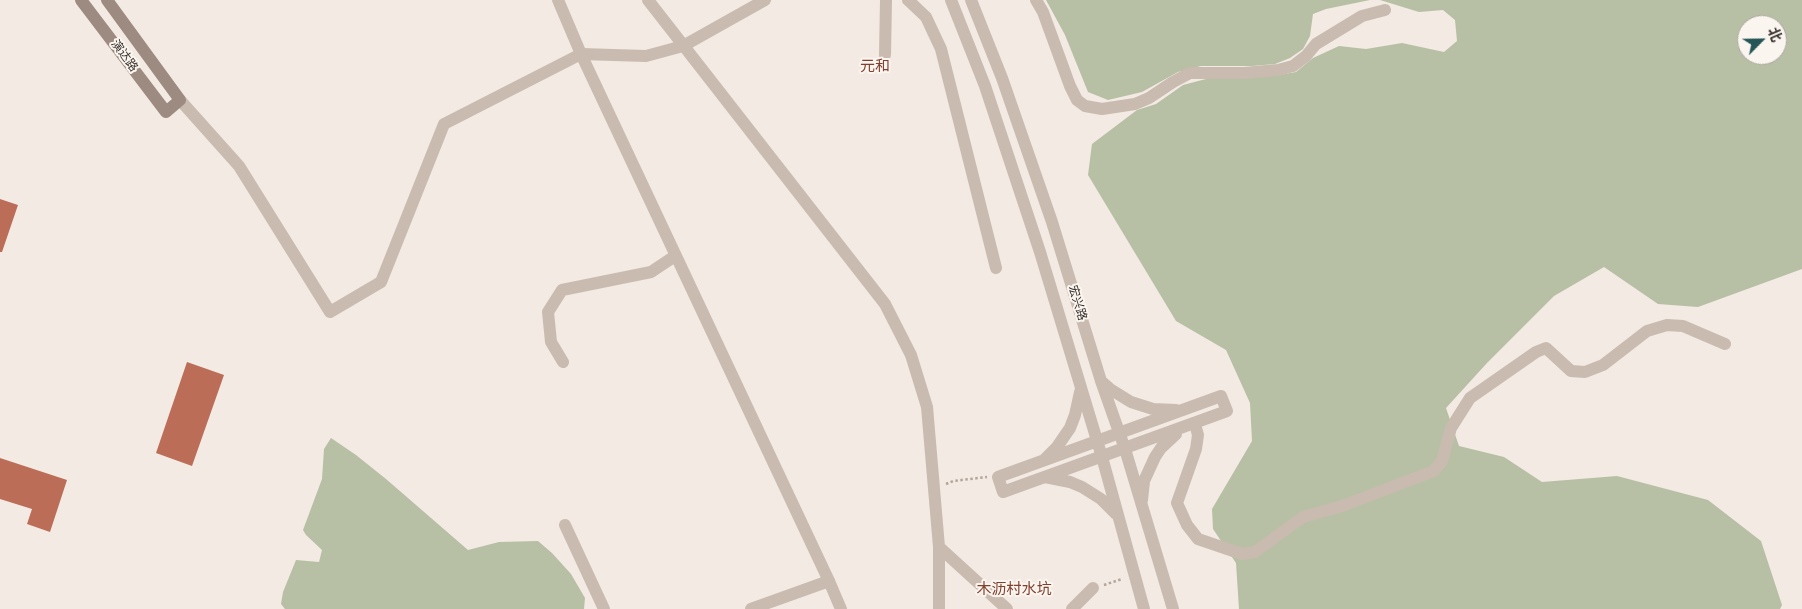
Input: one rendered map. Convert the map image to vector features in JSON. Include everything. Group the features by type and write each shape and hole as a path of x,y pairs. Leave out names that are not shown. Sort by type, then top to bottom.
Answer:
{"main road":[{"name":"演达路","path":"81,0 166,112 180,100 107,0"}],"street":[{"path":"558,0 581,54 841,609"},
{"path":"648,0 885,304 911,355 927,407 939,547 939,609"},
{"path":"180,100 239,166 330,312 381,282 444,124 581,54 646,56 682,46 765,0"},
{"path":"885,55 886,0"},
{"path":"908,0 926,17 941,49 996,268"},
{"name":"宏兴路","path":"951,0 985,86 1037,242 1102,457 1144,609"},
{"name":"宏兴路","path":"971,0 1002,78 1052,222 1101,381 1125,449 1173,609"},
{"path":"1036,0 1043,12 1070,86 1078,100 1085,106 1102,109 1135,104 1149,98 1190,73 1244,73 1278,70 1293,66 1306,56 1316,44 1362,16 1385,10"},
{"path":"563,362 551,342 548,312 562,290 651,272 675,256"},
{"path":"1191,425 1198,436 1196,449 1177,503 1187,525 1198,539 1242,554 1255,552 1303,517 1342,506 1434,471 1442,461 1451,428 1470,398 1536,352 1546,348 1571,371 1585,372 1603,365 1647,330 1667,325 1683,326 1725,344"},
{"path":"1101,381 1121,396 1143,406 1164,410 1186,409"},
{"path":"1040,463 1057,447 1070,428 1080,389"},
{"path":"1221,396 1228,411 1191,425 1003,492 998,477 1221,396"},
{"path":"1142,508 1144,481 1155,457 1169,440 1191,425"},
{"path":"1045,477 1070,482 1082,487 1101,498 1117,514"},
{"path":"566,525 604,609"},
{"path":"939,547 1007,609"},
{"path":"751,609 829,581"},
{"path":"1072,609 1093,588"}],"path":[{"path":"934,490 953,480 973,477 998,477"},
{"path":"1093,588 1134,575"}],"green space":[{"path":"1046,0 1370,0 1326,9 1313,14 1310,36 1303,49 1290,58 1275,64 1201,66 1178,72 1142,92 1108,100 1088,92 1065,35"},
{"path":"1380,0 1802,0 1802,269 1698,307 1658,304 1604,267 1554,296 1487,363 1446,408 1459,446 1504,457 1542,482 1617,476 1708,500 1761,541 1782,605 1780,609 1239,609 1236,563 1213,529 1212,509 1252,441 1250,403 1226,350 1176,321 1088,175 1092,144 1137,110 1156,104 1183,85 1206,79 1279,75 1296,72 1313,58 1339,46 1366,49 1402,43 1444,52 1457,41 1455,20 1443,10 1419,12"},
{"path":"331,438 386,479 468,550 499,542 538,541 571,574 585,598 584,609 285,609 281,604 283,592 296,560 319,562 322,550 303,530 322,479 324,449"}],"building":[{"path":"0,199 18,205 2,252 0,252"},
{"path":"187,362 224,375 192,466 156,453"},
{"path":"0,458 67,480 50,532 27,524 32,509 0,499"}],"district":[{"name":"元和","path":"875,67"},
{"name":"木沥村水坑","path":"1014,590"}]}
